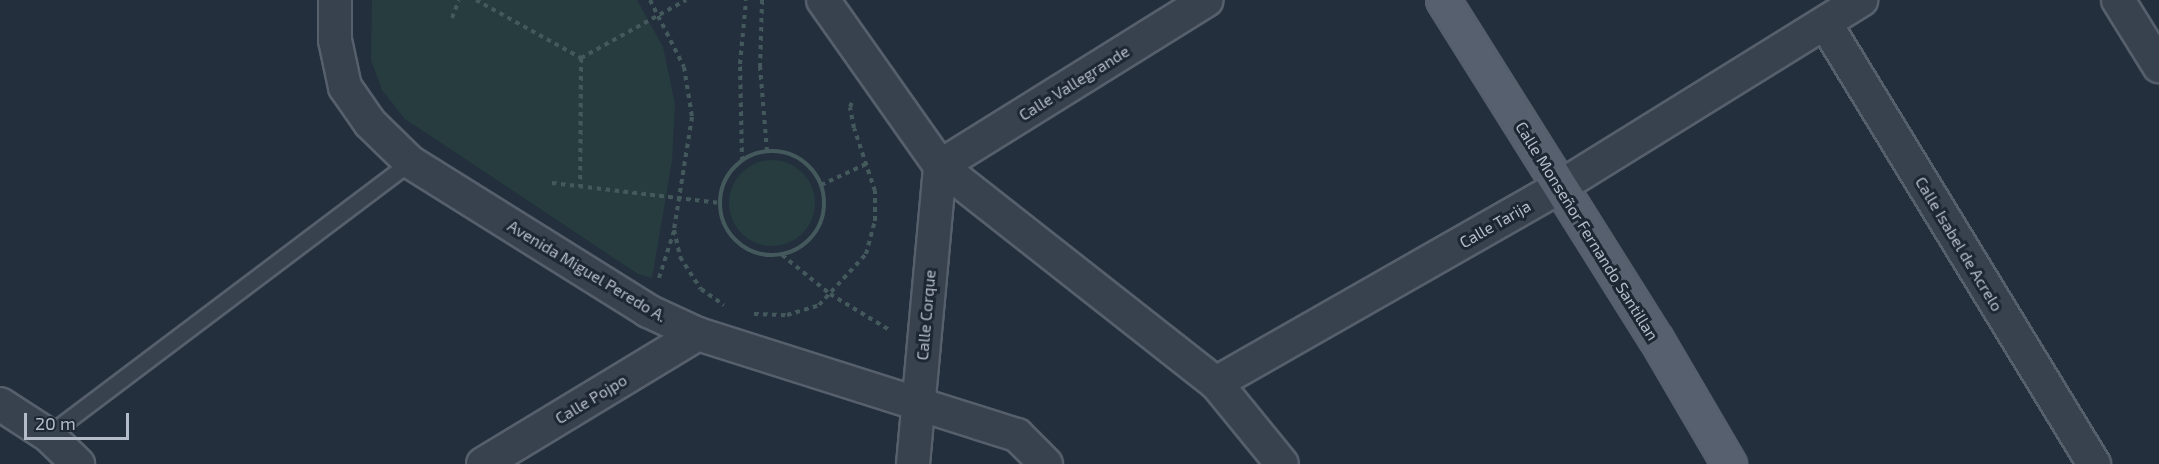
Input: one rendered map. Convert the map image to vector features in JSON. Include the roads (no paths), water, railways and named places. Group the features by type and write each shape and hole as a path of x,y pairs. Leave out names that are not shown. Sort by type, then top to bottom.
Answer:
{"main road":[{"name":"Calle Monseñor Fernando Santillan","path":"1443,0 1558,188 1656,339 1729,464"}],"street":[{"name":"Avenida Miguel Peredo A.","path":"335,0 335,40 345,87 370,123 410,162 648,311 698,334 1017,435 1046,464"},
{"path":"823,0 940,166 1216,383 1282,464"},
{"name":"Calle Vallegrande","path":"940,166 1208,0"},
{"name":"Calle Tarija","path":"1216,383 1558,188 1861,0"},
{"path":"2118,0 2159,66"},
{"name":"Calle Isabel de Acrelo","path":"1825,23 2094,464"},
{"name":"Calle Corque","path":"914,464 940,166"},
{"name":"Calle Pojpo","path":"483,464 698,334"},
{"path":"0,404 48,435 78,464"}],"lane":[{"path":"48,435 410,162"}]}
